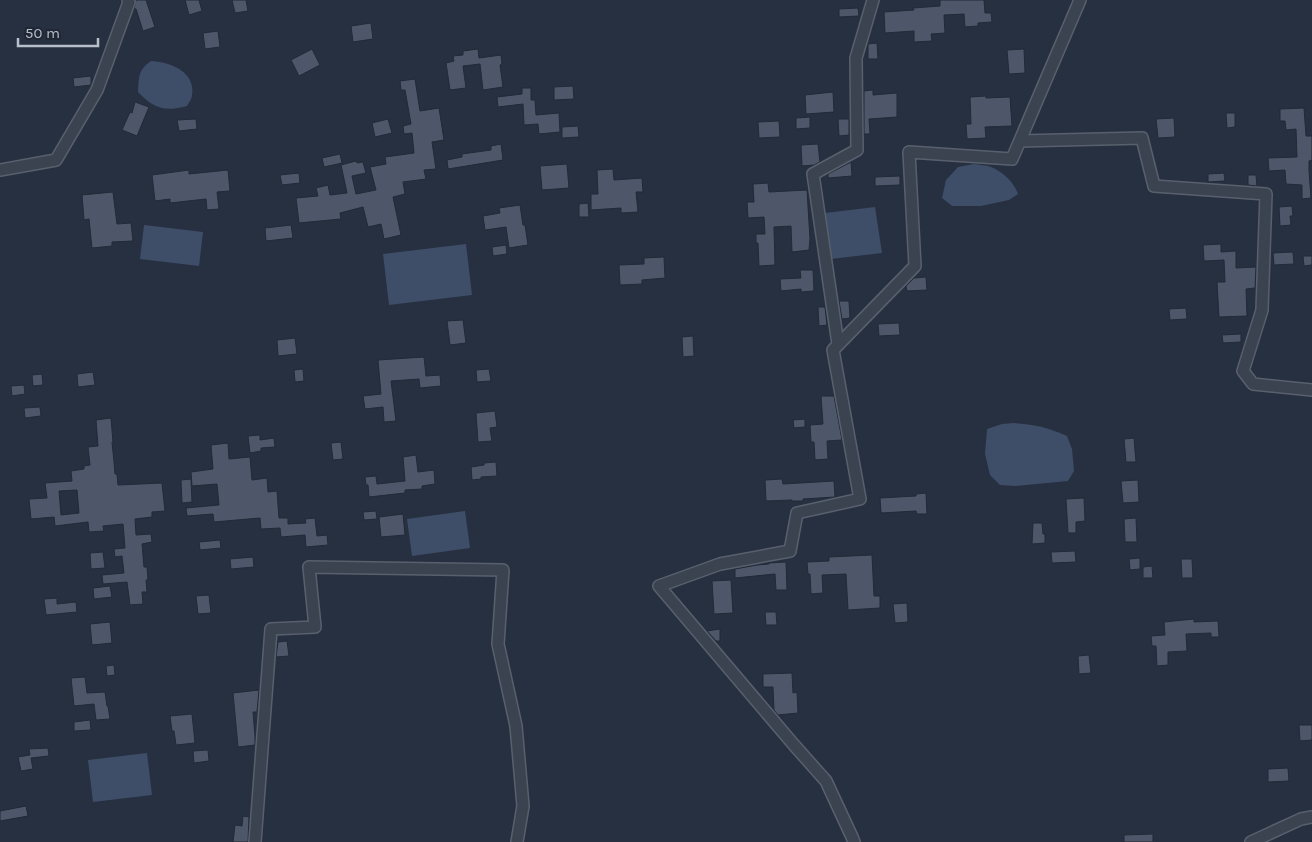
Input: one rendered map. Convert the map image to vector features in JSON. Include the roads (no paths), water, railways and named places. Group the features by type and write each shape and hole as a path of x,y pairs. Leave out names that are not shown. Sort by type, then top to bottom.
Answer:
{"street":[{"path":"0,170 56,160 96,90 129,2 128,0"},
{"path":"838,344 812,174 857,150 856,58 872,0"},
{"path":"854,842 826,781 659,586 720,564 790,551 798,513 860,499 833,350 915,266 909,152 1012,159 1080,0"},
{"path":"1020,141 1142,138 1154,186 1266,194 1262,310 1243,371 1253,384 1312,390"},
{"path":"255,842 271,628 315,627 309,567 503,570 498,644 516,726 523,806 517,842"},
{"path":"1251,842 1300,819 1312,817"}],"water":[{"path":"151,61 166,63 186,74 192,87 192,98 187,106 172,109 160,108 149,102 138,92 141,71"},
{"path":"974,164 989,166 1000,172 1008,178 1018,194 1009,200 981,206 952,206 942,198 946,180 958,167"},
{"path":"875,207 882,253 831,259 825,213"},
{"path":"144,225 203,232 199,266 140,259"},
{"path":"466,244 472,295 389,305 383,254"},
{"path":"1014,423 1041,427 1067,436 1072,449 1074,471 1068,481 1015,486 1000,485 990,475 985,454 987,429 1002,424"},
{"path":"465,511 470,548 412,556 407,519"},
{"path":"147,753 152,795 93,802 88,760"}]}
